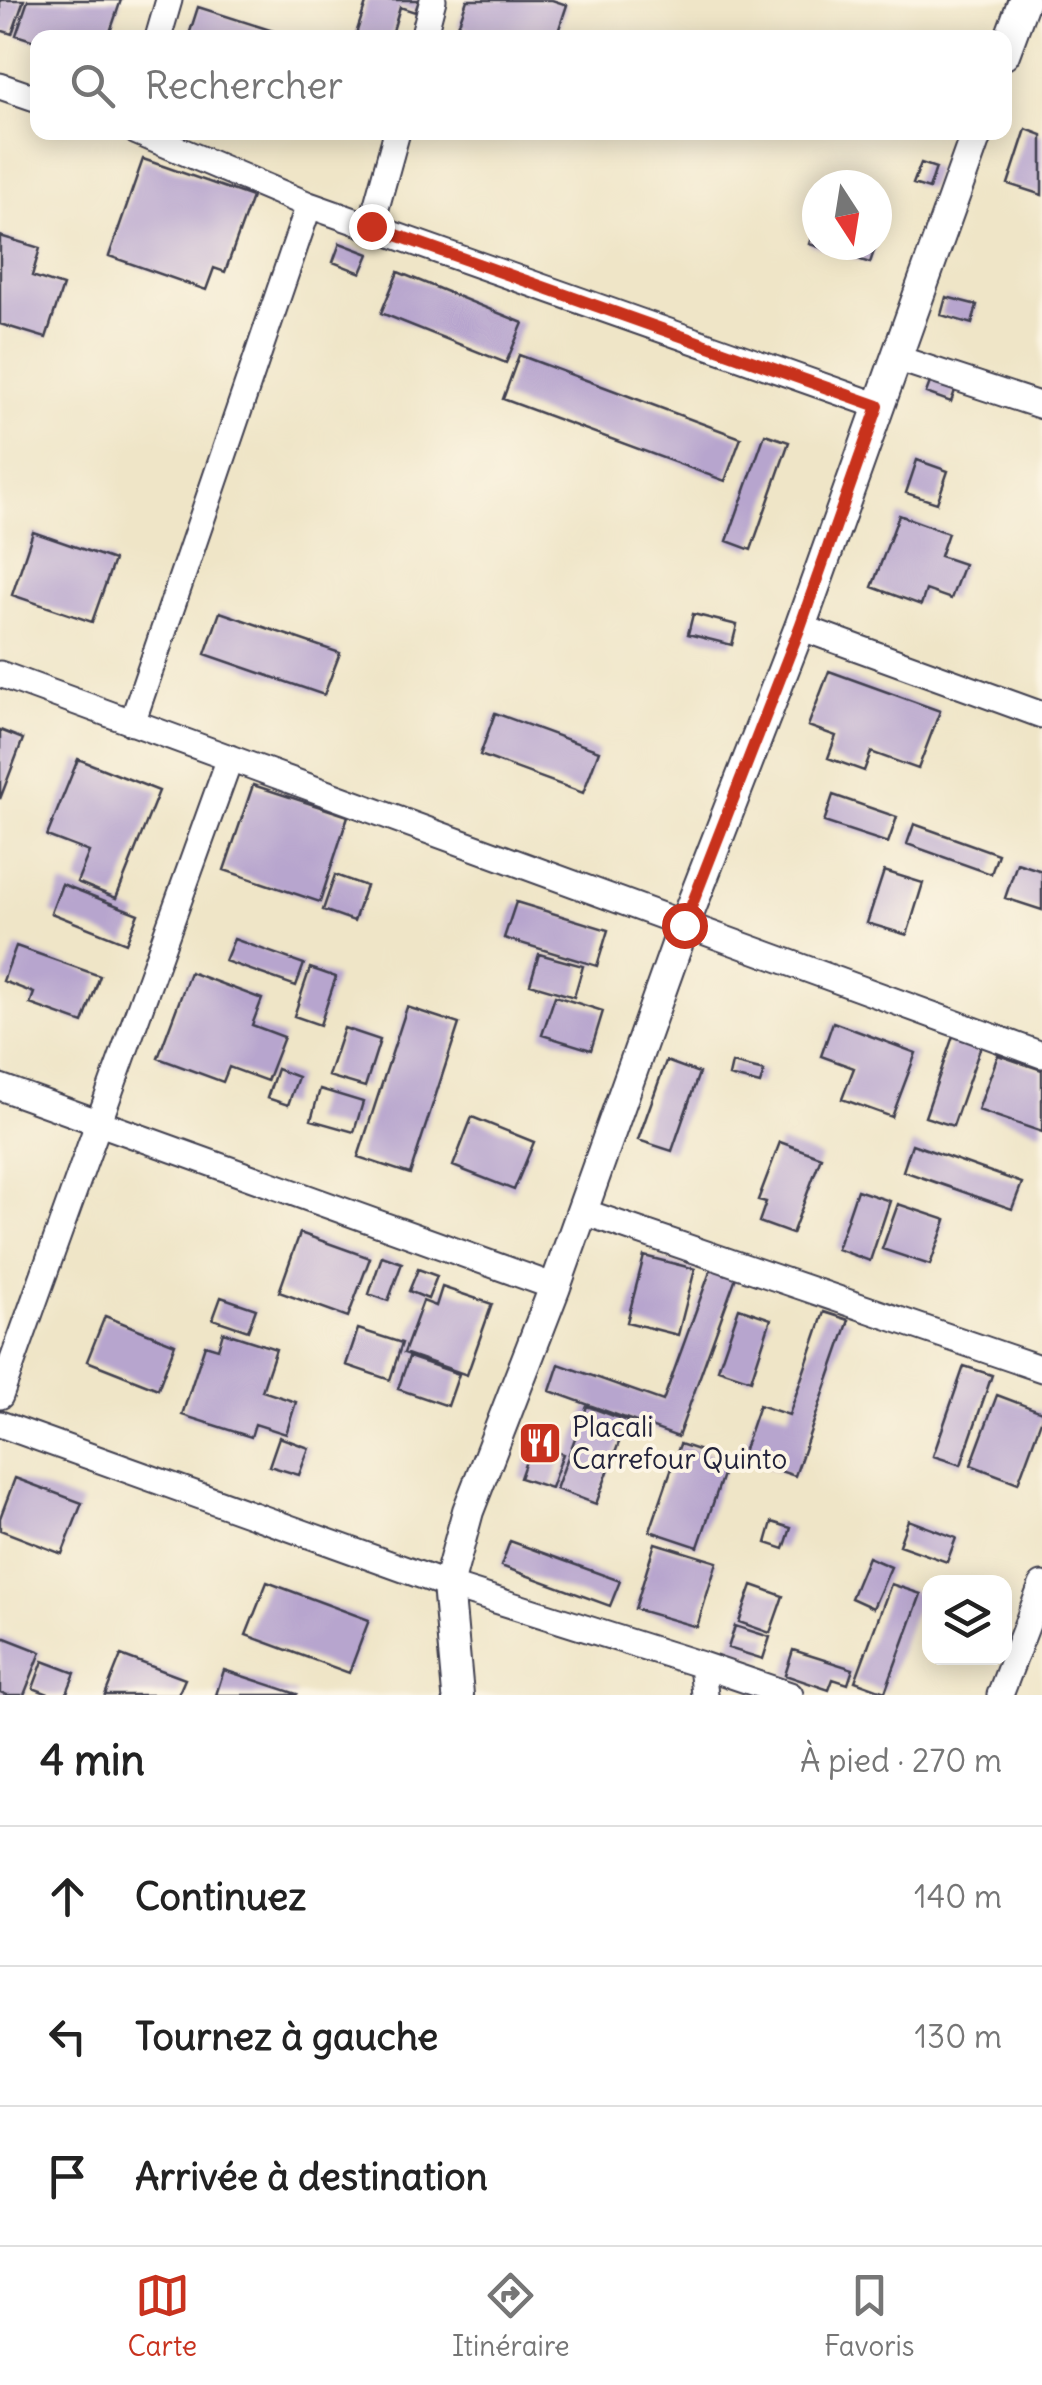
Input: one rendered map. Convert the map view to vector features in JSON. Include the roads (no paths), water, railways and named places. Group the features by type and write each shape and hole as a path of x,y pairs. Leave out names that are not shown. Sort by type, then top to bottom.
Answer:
{"street":[{"path":"160,30 169,0"},
{"path":"425,30 434,0"},
{"path":"1012,31 1023,0 1042,5"},
{"path":"0,86 30,96"},
{"path":"156,140 309,204 878,406"},
{"path":"371,226 395,140"},
{"path":"458,1695 448,1586 468,1510 554,1287 684,925 800,627 973,140"},
{"path":"132,723 309,204"},
{"path":"896,358 1042,406"},
{"path":"800,627 1042,715"},
{"path":"0,674 1042,1056"},
{"path":"0,1396 230,758"},
{"path":"0,1087 554,1287"},
{"path":"581,1210 1042,1369"},
{"path":"0,1424 448,1586 790,1695"},
{"path":"1000,1695 1042,1585"},
{"path":"702,1665 705,1695"}],"place":[{"name":"Placali Carrefour Quinto","path":"540,1443"}]}
